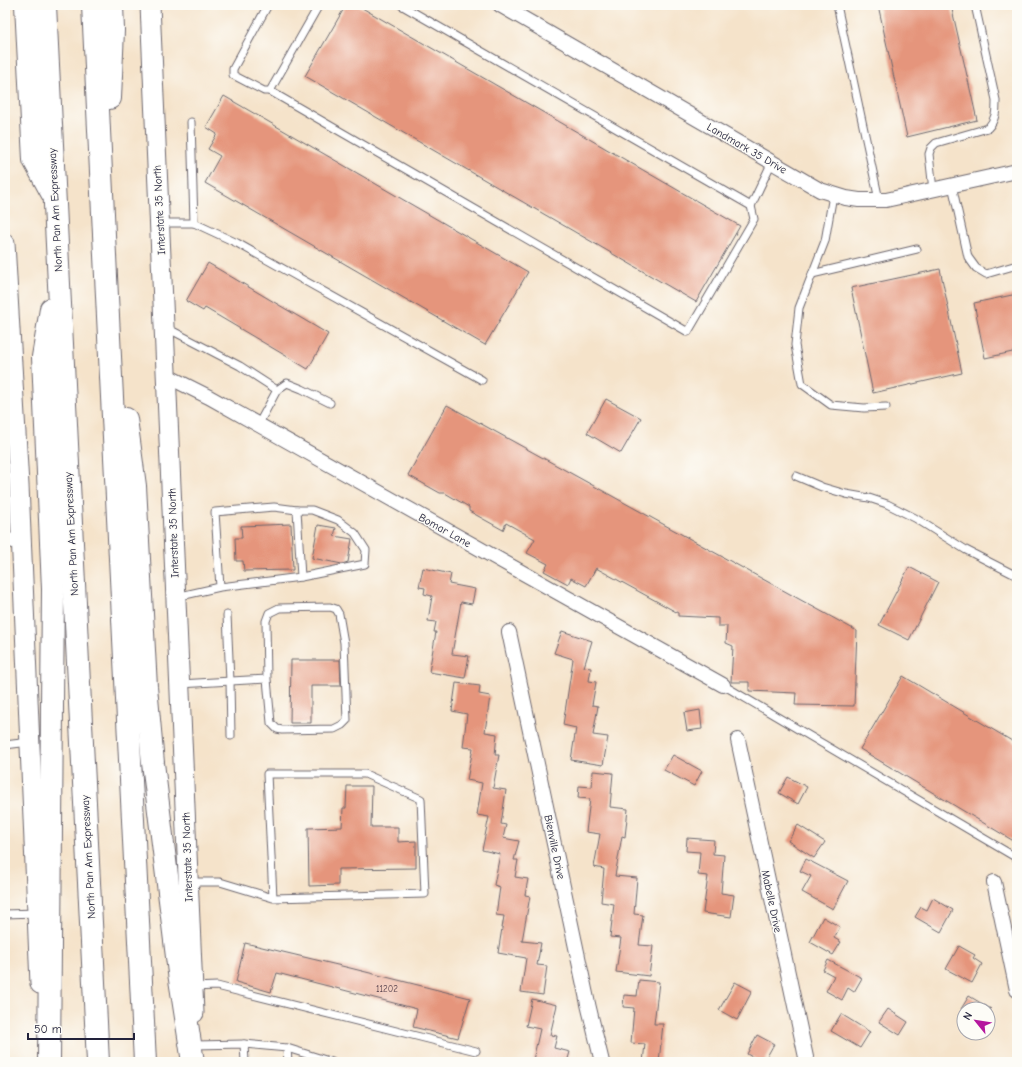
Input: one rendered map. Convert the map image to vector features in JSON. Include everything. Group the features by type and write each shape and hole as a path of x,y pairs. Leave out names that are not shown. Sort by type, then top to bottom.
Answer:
{"highway":[{"path":"26,5 34,160 55,198"},
{"name":"North Pan Am Expressway","path":"45,5 98,1062"},
{"path":"93,5 145,1062"},
{"path":"105,249 113,38 112,5"},
{"path":"48,1062 53,589 43,356 58,267"},
{"path":"106,276 135,486 146,688 153,763 179,974 195,1056"}],"main road":[{"name":"Interstate 35 North","path":"150,5 165,327 195,1056"},
{"path":"5,243 7,303 19,477 13,540 30,742 43,1062"}],"street":[{"name":"Landmark 35 Drive","path":"500,5 820,190 833,195 859,200 886,200 1017,171"},
{"name":"Bomar Lane","path":"167,376 209,397 723,686"},
{"name":"Bienville Drive","path":"509,632 602,1062"},
{"name":"Mabelle Drive","path":"738,740 807,1062"},
{"path":"994,882 1017,990"}],"lane":[{"path":"268,5 233,69 233,75 264,91 270,91 688,332 754,219 752,206 772,162"},
{"path":"270,91 319,5"},
{"path":"401,5 752,206"},
{"path":"837,5 879,200"},
{"path":"933,190 929,154 931,148 936,143 988,128 993,122 996,113 996,100 975,5"},
{"path":"191,122 194,223"},
{"path":"952,185 968,257 976,268 986,274 1017,265"},
{"path":"833,195 825,240 799,308 795,345 802,384 832,405 864,408 886,407"},
{"path":"160,223 194,223 237,243 482,380"},
{"path":"812,274 916,248"},
{"path":"165,327 240,366 277,390"},
{"path":"258,425 277,390 287,383 302,388 330,403"},
{"path":"796,476 822,487 846,494 869,498 887,504 915,518 966,550 1017,576"},
{"path":"176,597 220,587 301,577 365,564 366,550 355,533 338,520 312,510 274,508 215,512 220,587"},
{"path":"297,510 301,577"},
{"path":"330,607 336,609 339,614 344,642 347,720 342,725 334,729 277,729 271,723 267,679 266,621 269,613 279,608 330,607"},
{"path":"227,615 230,681 230,736"},
{"path":"180,684 267,679"},
{"path":"723,686 1017,858"},
{"path":"5,746 30,742"},
{"path":"188,882 220,882 273,898 426,894 421,799 365,774 267,774 273,898"},
{"path":"5,914 37,913"},
{"path":"192,987 217,986 476,1051"},
{"path":"195,1056 244,1044 288,1048 332,1062"},
{"path":"244,1044 245,1062"},
{"path":"288,1048 288,1062"}],"building":[{"path":"346,5 357,5 740,226 696,302 305,76"},
{"path":"878,5 951,5 977,120 907,137"},
{"path":"224,96 528,272 485,345 205,183 220,156 208,149 217,134 206,127"},
{"path":"208,263 328,334 308,369 205,308 203,311 186,301"},
{"path":"940,269 962,373 873,393 851,288"},
{"path":"1017,294 1017,351 985,358 974,303"},
{"path":"606,399 641,418 621,453 587,433"},
{"path":"447,405 857,631 854,706 795,705 796,693 749,691 749,682 731,682 733,646 726,643 727,626 718,626 718,618 678,616 678,613 596,568 586,586 571,578 568,584 544,571 548,564 527,553 535,539 506,523 503,530 469,511 469,507 445,493 440,493 408,475"},
{"path":"291,524 293,570 244,571 243,561 236,561 235,538 242,538 241,526"},
{"path":"318,525 336,528 334,536 352,539 348,562 342,564 312,558"},
{"path":"909,567 938,582 909,640 879,625"},
{"path":"423,568 451,574 449,584 475,589 472,604 461,602 452,654 469,656 465,678 429,672 436,632 434,632 436,622 428,621 432,596 424,594 425,588 419,587"},
{"path":"562,631 592,641 584,667 591,668 589,681 596,682 592,705 598,706 593,735 608,737 603,765 571,760 576,728 563,725 573,659 554,653"},
{"path":"291,660 340,660 341,686 311,686 311,723 290,723"},
{"path":"903,676 1017,744 1017,843 860,749"},
{"path":"456,683 480,686 479,694 490,696 485,732 497,734 495,755 499,755 493,788 506,790 501,824 506,825 503,838 519,841 514,860 518,860 515,877 528,879 525,895 530,896 522,941 541,943 537,965 547,966 543,995 521,992 526,958 498,953 504,916 496,915 500,887 494,885 500,854 482,850 489,817 477,815 482,783 467,780 473,748 463,747 467,714 452,711"},
{"path":"700,710 702,729 687,731 684,713"},
{"path":"673,755 702,771 694,786 664,770"},
{"path":"593,771 613,773 610,807 628,809 625,837 622,836 615,876 637,878 634,914 643,915 639,945 653,946 649,976 616,972 621,938 610,937 614,904 601,902 604,869 594,867 600,834 586,832 590,799 578,798 579,786 592,787"},
{"path":"788,777 807,787 798,804 779,793"},
{"path":"347,786 372,786 371,827 398,827 398,842 416,841 416,868 338,869 338,885 309,886 308,828 342,827 343,808 346,808"},
{"path":"798,825 825,842 814,858 788,841"},
{"path":"687,838 714,840 713,854 724,855 721,893 734,895 731,917 703,913 708,876 698,875 700,852 686,851"},
{"path":"806,859 848,881 833,909 802,892 811,876 800,871"},
{"path":"933,898 953,910 941,932 915,917 921,907 927,910"},
{"path":"823,917 840,927 834,938 841,942 833,955 810,942"},
{"path":"245,943 470,998 458,1038 413,1027 417,1009 277,973 271,992 236,982"},
{"path":"959,946 975,955 973,958 982,964 972,983 946,969"},
{"path":"828,960 862,978 854,992 848,988 842,1000 826,991 834,976 823,970"},
{"path":"639,980 659,982 654,1024 663,1024 659,1062 643,1062 645,1044 631,1043 634,1008 623,1007 624,995 637,996"},
{"path":"735,982 752,991 737,1020 719,1010"},
{"path":"969,996 977,1001 966,1001"},
{"path":"532,999 557,1005 550,1035 557,1036 554,1048 570,1052 567,1062 539,1062 533,1060 540,1029 526,1026"},
{"path":"888,1009 908,1022 900,1035 879,1022"},
{"path":"841,1014 870,1032 860,1048 831,1031"},
{"path":"757,1035 774,1044 764,1062 761,1062 747,1054"}]}
